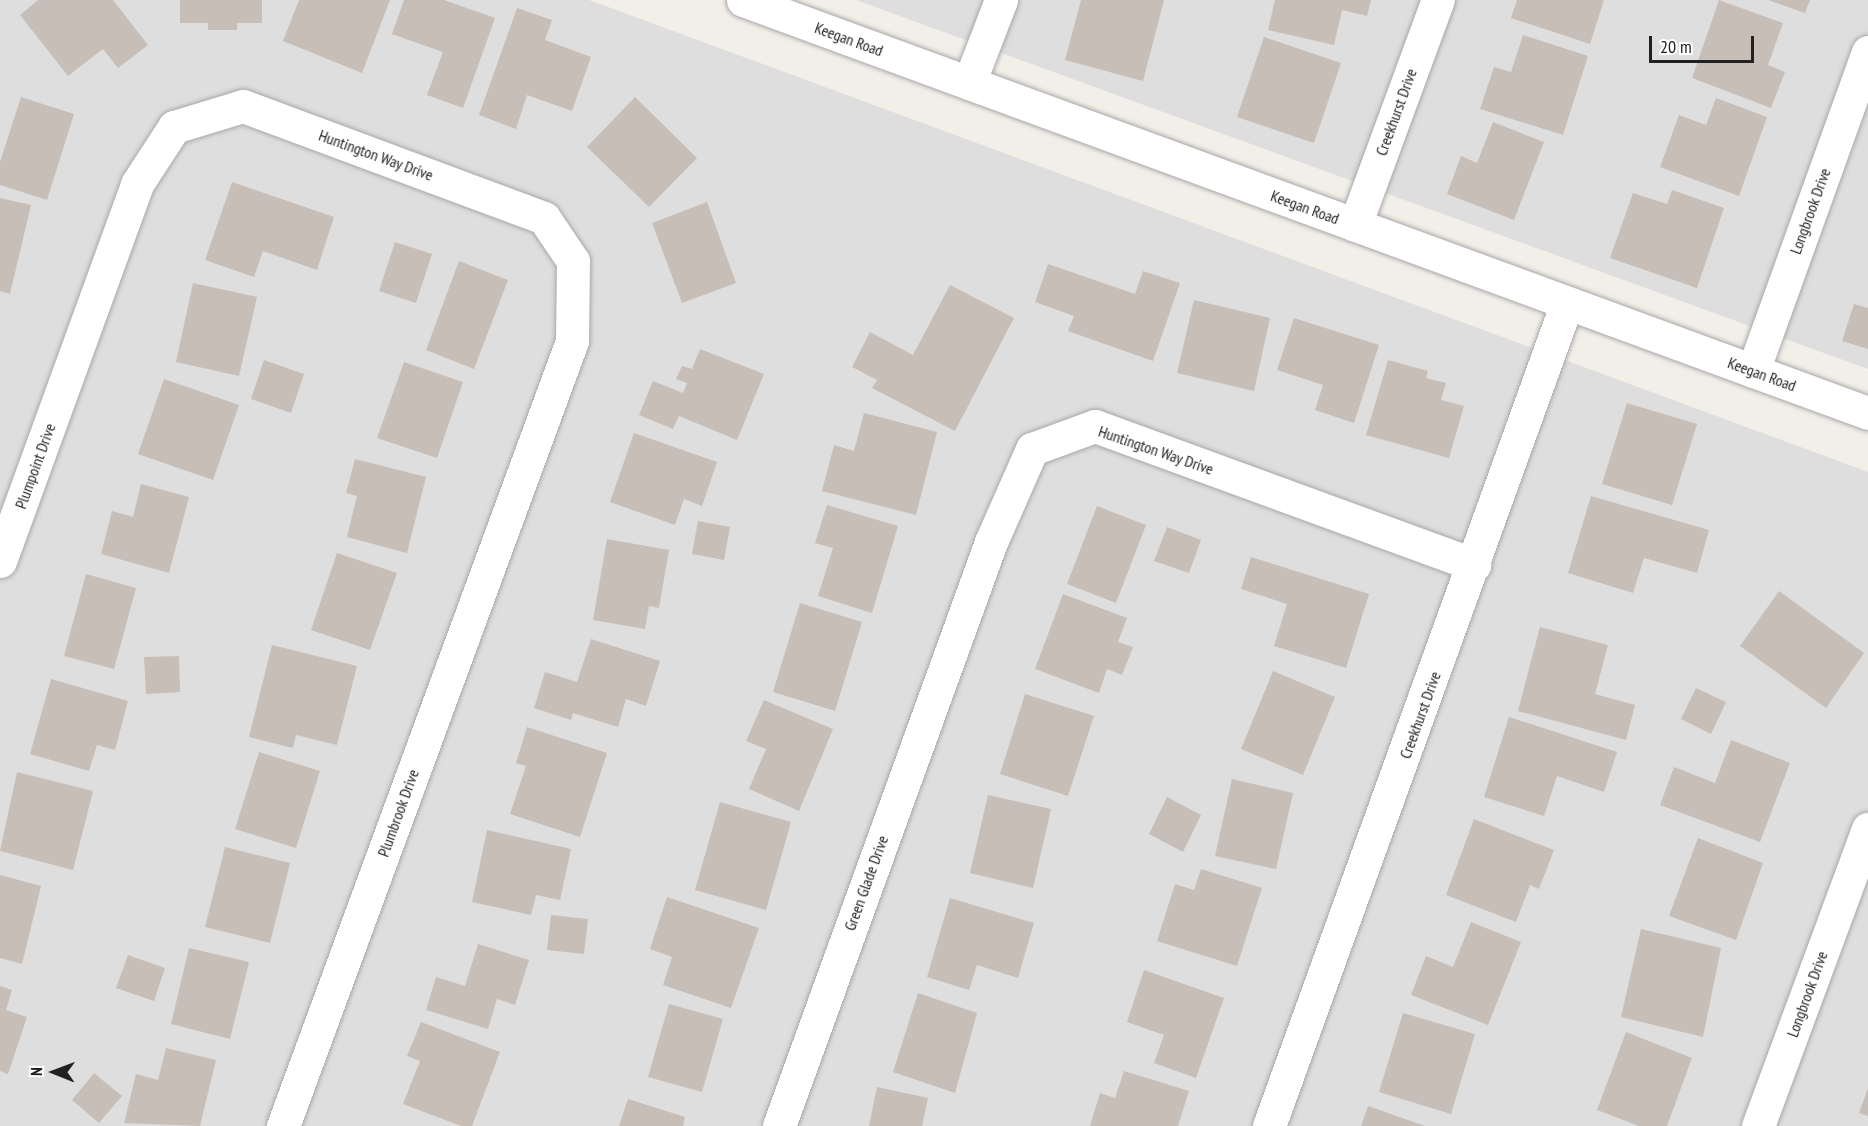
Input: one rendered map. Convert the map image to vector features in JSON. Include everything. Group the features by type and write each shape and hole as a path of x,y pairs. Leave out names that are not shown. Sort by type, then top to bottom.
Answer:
{"street":[{"name":"Keegan Road","path":"742,0 1868,413"},
{"path":"969,83 1001,0"},
{"name":"Creekhurst Drive","path":"1355,225 1438,0"},
{"name":"Longbrook Drive","path":"1753,370 1868,51"},
{"name":"Huntington Way Drive","path":"69,372 137,184 174,127 243,106 544,218 573,261 572,341 514,500"},
{"name":"Creekhurst Drive","path":"1269,1126 1567,303"},
{"name":"Plumpoint Drive","path":"0,561 69,372"},
{"name":"Huntington Way Drive","path":"954,640 990,542 1032,449 1095,426 1474,565"},
{"name":"Plumbrook Drive","path":"283,1126 514,500"},
{"name":"Green Glade Drive","path":"779,1126 954,640"},
{"name":"Longbrook Drive","path":"1758,1126 1868,829"}],"shaded area":[{"path":"0,0 589,0 1868,472 1868,1126 0,1126"},
{"path":"856,0 1868,0 1868,369"}],"building":[{"path":"38,0 113,0 148,45 118,68 103,49 68,76 20,15"},
{"path":"180,0 262,0 262,23 237,23 237,30 208,30 208,23 180,23"},
{"path":"299,0 390,0 362,73 283,41"},
{"path":"404,0 444,0 495,18 463,108 427,95 443,52 392,34"},
{"path":"1081,0 1164,0 1143,81 1065,60"},
{"path":"1275,0 1371,0 1367,16 1342,10 1334,45 1268,30"},
{"path":"1517,0 1604,0 1590,44 1511,18"},
{"path":"1719,0 1783,23 1768,65 1785,72 1771,108 1692,78"},
{"path":"1768,0 1810,0 1805,13"},
{"path":"517,8 552,20 545,40 591,57 572,111 527,95 516,129 479,115"},
{"path":"1523,35 1588,56 1563,135 1480,109 1494,67 1511,72"},
{"path":"1264,37 1341,63 1314,143 1237,117"},
{"path":"21,97 74,114 47,200 0,185 0,162"},
{"path":"635,97 697,158 649,207 587,147"},
{"path":"1716,98 1767,117 1739,196 1660,167 1679,115 1706,125"},
{"path":"1493,122 1544,142 1514,220 1447,194 1461,156 1477,163"},
{"path":"232,182 334,217 317,270 263,251 254,277 205,260"},
{"path":"1672,190 1724,208 1697,288 1610,258 1633,193 1667,204"},
{"path":"0,198 31,205 10,294 0,291"},
{"path":"707,202 736,283 682,303 652,223"},
{"path":"395,242 432,254 416,303 379,291"},
{"path":"459,261 508,280 474,369 426,350"},
{"path":"1048,264 1135,294 1143,271 1180,283 1153,361 1068,331 1074,316 1035,302"},
{"path":"193,283 257,297 239,376 176,362"},
{"path":"950,285 1014,318 955,431 872,388 877,380 852,367 870,332 913,355"},
{"path":"1194,300 1270,318 1254,391 1177,373"},
{"path":"1854,304 1868,308 1868,349 1842,341"},
{"path":"1294,318 1379,345 1354,423 1315,410 1323,385 1277,370"},
{"path":"700,349 764,374 737,440 679,416 673,429 639,415 653,381 683,393 687,383 676,379 682,366 692,369"},
{"path":"264,360 304,374 291,413 251,399"},
{"path":"1388,360 1428,371 1426,378 1446,383 1441,400 1464,406 1449,458 1366,435"},
{"path":"404,362 463,382 437,458 377,438"},
{"path":"164,379 239,405 213,480 138,454"},
{"path":"1627,403 1697,424 1672,505 1602,484"},
{"path":"864,413 937,432 916,515 822,491 834,445 854,451"},
{"path":"634,433 717,462 702,506 684,499 675,525 610,502"},
{"path":"355,459 426,477 407,553 347,537 357,496 346,493"},
{"path":"141,484 189,497 169,573 101,554 112,511 133,517"},
{"path":"1591,496 1709,530 1697,573 1644,558 1633,593 1568,573"},
{"path":"827,505 898,526 872,613 818,596 833,548 815,543"},
{"path":"1097,506 1146,525 1116,603 1067,584"},
{"path":"698,521 730,527 724,560 692,554"},
{"path":"1167,527 1201,540 1189,573 1154,561"},
{"path":"607,539 669,550 659,608 649,606 645,629 593,620"},
{"path":"337,553 397,573 370,650 311,630"},
{"path":"1251,557 1369,594 1346,668 1274,646 1287,604 1241,589"},
{"path":"86,574 136,588 114,669 64,656"},
{"path":"1779,591 1864,653 1826,708 1740,646"},
{"path":"1063,594 1127,618 1118,642 1133,647 1122,675 1107,669 1099,693 1035,669"},
{"path":"800,603 862,622 835,711 773,692"},
{"path":"1540,627 1608,645 1595,694 1635,705 1626,740 1518,711"},
{"path":"591,639 660,661 646,706 626,699 618,727 573,713 571,720 534,708 545,672 577,682"},
{"path":"272,645 357,666 337,745 296,735 293,748 249,737"},
{"path":"179,656 180,692 146,694 144,657"},
{"path":"1273,671 1335,697 1303,775 1241,749"},
{"path":"51,679 128,701 115,750 97,745 89,771 30,754"},
{"path":"1696,688 1726,702 1711,734 1681,719"},
{"path":"1025,694 1094,716 1068,796 1000,774"},
{"path":"764,700 833,729 799,811 749,789 766,749 746,741"},
{"path":"1509,717 1617,752 1604,792 1557,776 1544,816 1484,797"},
{"path":"527,727 607,753 580,837 510,814 526,766 516,763"},
{"path":"1731,740 1790,763 1760,842 1660,805 1674,767 1715,783"},
{"path":"259,752 320,771 296,848 235,829"},
{"path":"17,772 93,791 73,870 0,851"},
{"path":"1232,779 1293,793 1276,869 1215,856"},
{"path":"988,795 1051,809 1033,888 970,873"},
{"path":"1167,797 1201,815 1183,852 1149,834"},
{"path":"720,802 791,822 766,910 695,890"},
{"path":"1474,819 1554,850 1539,889 1530,885 1516,922 1446,895"},
{"path":"487,830 571,849 560,900 536,895 531,915 472,902"},
{"path":"1698,838 1763,863 1736,940 1669,916"},
{"path":"225,847 290,863 270,943 205,927"},
{"path":"1201,869 1262,888 1237,966 1157,941 1175,884 1194,890"},
{"path":"0,875 41,886 22,964 0,958"},
{"path":"667,897 759,928 731,1008 663,985 672,957 650,949"},
{"path":"950,898 1034,923 1018,978 977,965 969,990 927,977"},
{"path":"551,915 588,919 584,954 547,950"},
{"path":"1471,922 1521,942 1488,1025 1411,995 1426,956 1453,967"},
{"path":"1641,929 1721,948 1703,1037 1621,1017"},
{"path":"478,944 529,960 515,1005 497,999 488,1029 426,1010 436,977 465,986"},
{"path":"189,948 249,962 230,1039 171,1024"},
{"path":"128,955 165,968 154,1001 116,988"},
{"path":"1144,970 1224,998 1196,1078 1154,1063 1164,1035 1127,1022"},
{"path":"0,986 12,990 6,1010 27,1017 8,1074 0,1071"},
{"path":"918,993 977,1013 955,1093 893,1072"},
{"path":"669,1004 723,1019 702,1092 648,1077"},
{"path":"1403,1013 1475,1034 1451,1114 1379,1092"},
{"path":"421,1022 500,1052 472,1126 461,1126 403,1104 420,1061 407,1056"},
{"path":"1626,1032 1692,1058 1667,1126 1639,1126 1597,1110"},
{"path":"166,1048 216,1060 200,1126 124,1123 136,1074 158,1080"},
{"path":"1124,1071 1189,1091 1178,1126 1090,1126 1100,1093 1115,1098"},
{"path":"94,1073 122,1096 99,1123 72,1100"},
{"path":"877,1087 928,1098 922,1126 869,1126"},
{"path":"1868,1088 1868,1116 1859,1113"},
{"path":"628,1099 685,1117 683,1126 619,1126"},
{"path":"1368,1106 1425,1126 1361,1126"}]}
